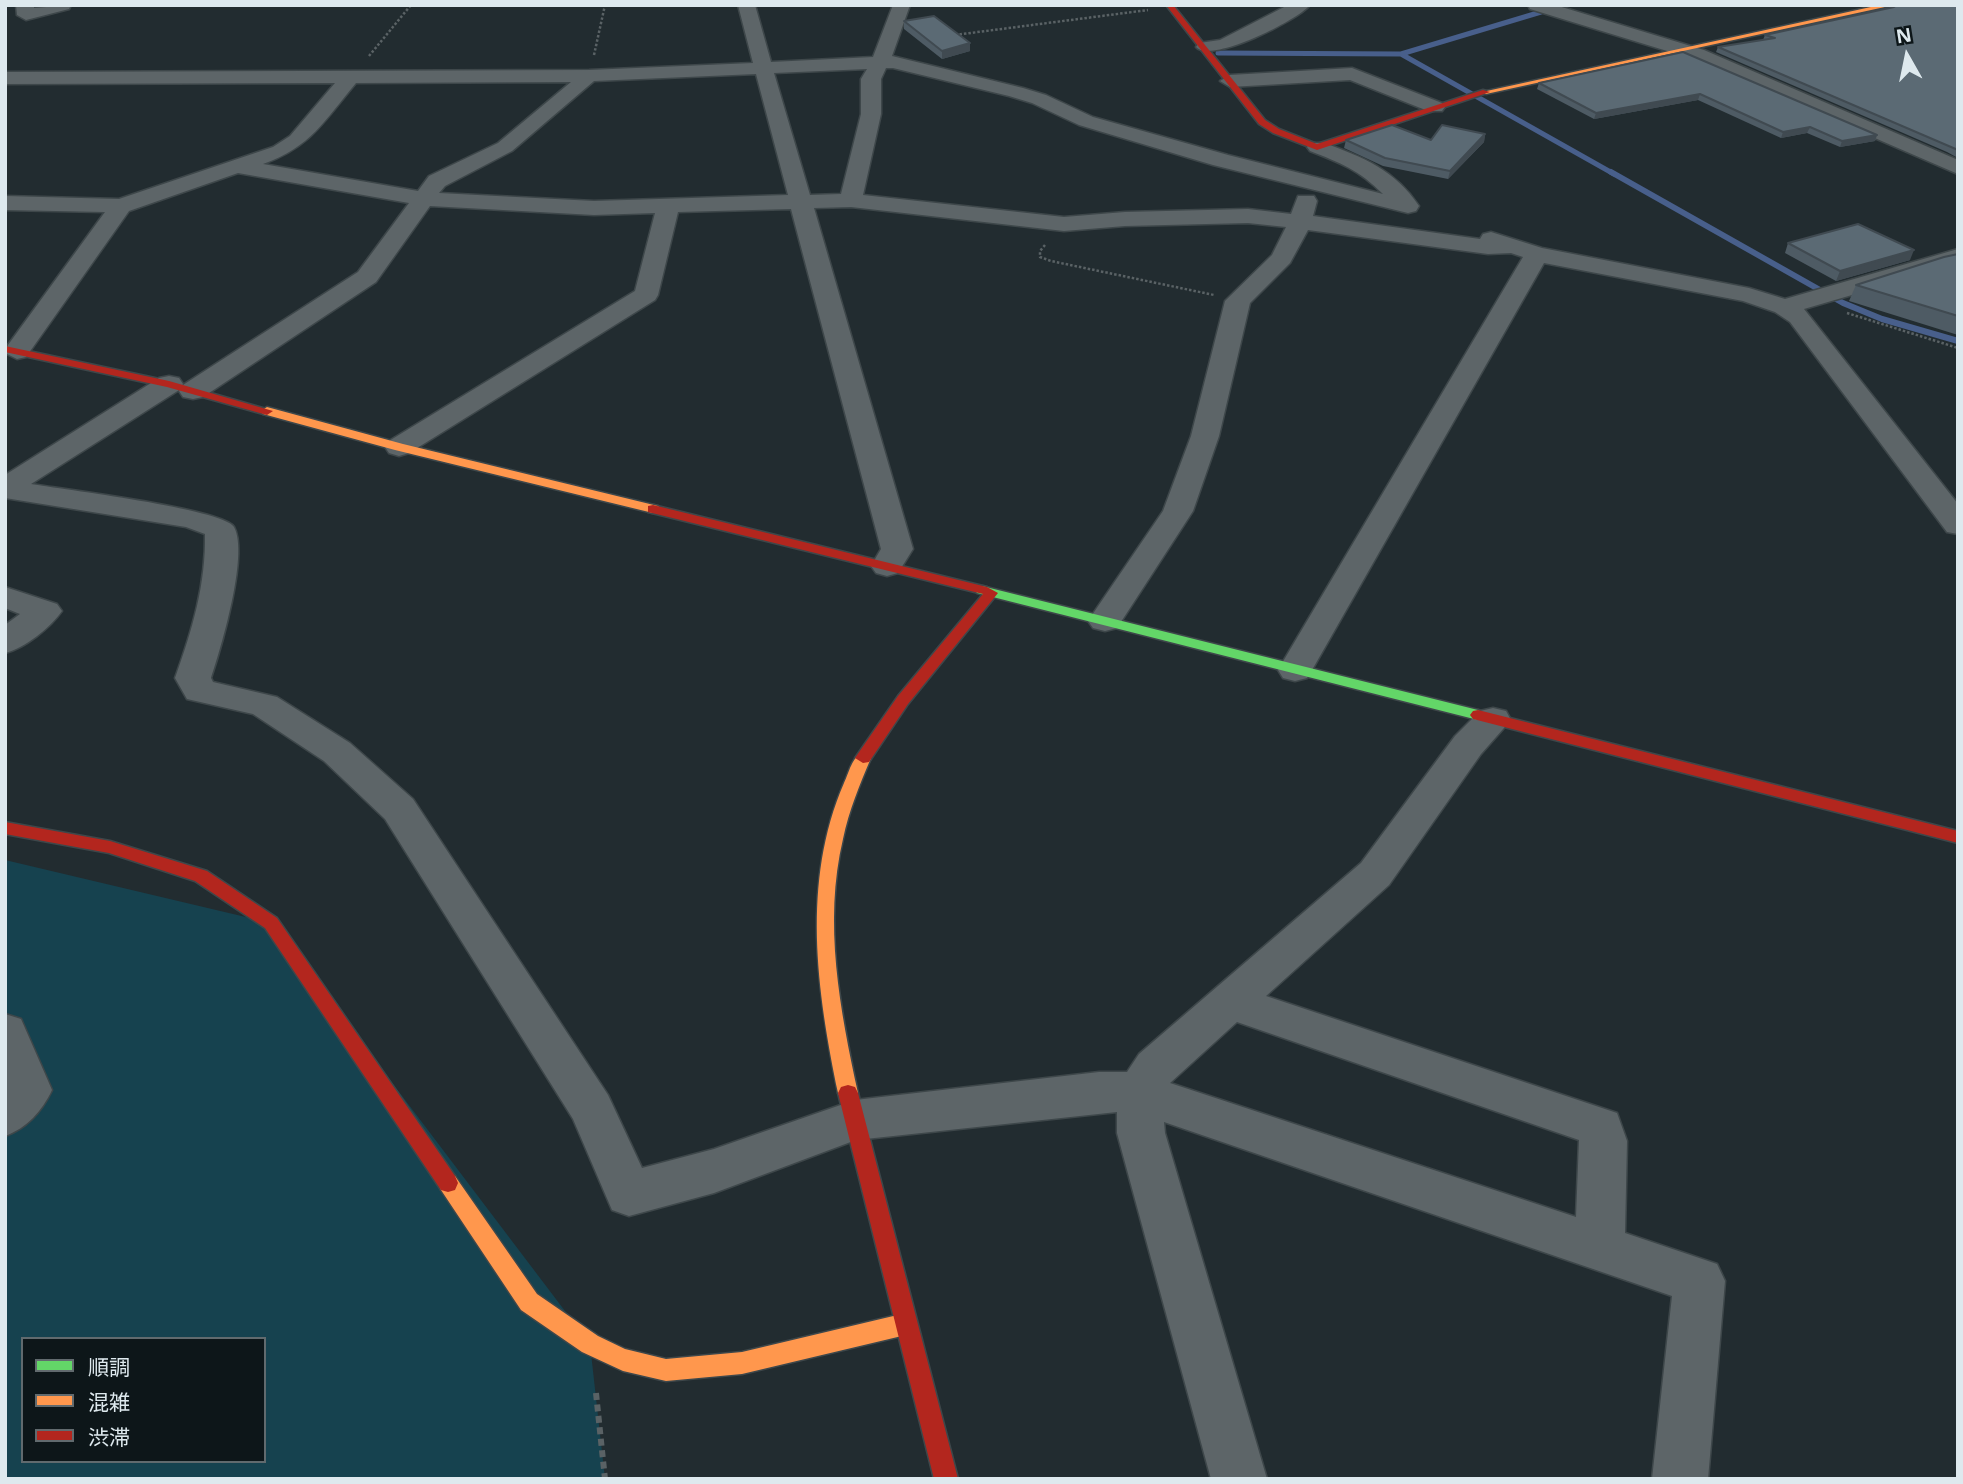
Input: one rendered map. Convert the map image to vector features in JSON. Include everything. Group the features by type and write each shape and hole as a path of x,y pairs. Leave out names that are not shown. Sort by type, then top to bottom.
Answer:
{"street":[{"path":"22,14 42,5"},
{"path":"22,14 62,5"},
{"path":"746,5 897,550 887,566"},
{"path":"851,200 871,114 871,79 880,64 902,5"},
{"path":"1205,47 1224,45 1302,5"},
{"path":"1536,5 1697,54 1958,168"},
{"path":"1317,147 1474,94 1891,5"},
{"path":"1170,6 1262,122 1276,131 1360,163 1374,172 1415,212 1525,250"},
{"path":"5,78 589,76 893,62 1040,99 1086,121 1221,160 1390,202 1402,202"},
{"path":"1230,80 1352,74 1435,107"},
{"path":"5,204 121,206 280,151 297,140 351,76"},
{"path":"5,488 181,388 367,277 437,181 505,147 589,76"},
{"path":"237,166 424,199 594,208 851,200 1064,224 1125,219 1248,216 1525,250 1795,303 1958,257"},
{"path":"1105,621 1178,511 1205,436 1238,301 1282,258 1300,222 1304,204 1317,184"},
{"path":"121,206 11,350 181,388 399,447 887,566 1958,837"},
{"path":"399,447 646,295 668,207"},
{"path":"1295,670 1525,250"},
{"path":"1795,303 1799,317 1947,487 1958,525"},
{"path":"5,488 192,519 220,529 221,548 215,598 207,640 193,678 200,691 264,705 337,752 399,809 592,1109 629,1195 714,1171 855,1120 1099,1092 1140,1092 1197,1114 1699,1281 1680,1479"},
{"path":"946,1479 838,1049 825,975 823,901 838,817 863,759 906,695 991,593"},
{"path":"5,597 45,611 5,642"},
{"path":"1239,1479 1141,1133 1140,1092 1155,1068 1376,874 1468,745 1493,720"},
{"path":"5,828 110,847 201,876 271,923 529,1301 590,1343 624,1360 666,1370 742,1363 906,1324"},
{"path":"1230,1002 1600,1127 1603,1141 1601,1248"},
{"path":"5,1032 29,1090 5,1116"}],"path":[{"path":"351,76 411,5"},
{"path":"589,76 605,5"},
{"path":"953,36 1170,6"},
{"path":"1064,224 1040,251 1040,257 1238,301"},
{"path":"1795,303 1958,348"},
{"path":"590,1343 606,1479"}],"shaded area":[{"path":"5,860 271,923 590,1344 605,1479 5,1479"}],"building":[{"path":"1897,5 1958,5 1958,150 1718,47 1775,38 1765,35"},
{"path":"934,16 970,43 942,51 904,21"},
{"path":"1683,52 1877,135 1842,141 1810,127 1783,132 1700,94 1596,113 1539,83"},
{"path":"1392,125 1431,140 1442,125 1485,134 1450,171 1385,158 1346,140"},
{"path":"1858,224 1914,250 1840,271 1788,243"},
{"path":"1958,254 1958,316 1856,285 1944,257"}],"waterway":[{"path":"1401,54 1541,12"},
{"path":"1218,53 1401,54"},
{"path":"1401,54 1614,174"},
{"path":"1611,172 1843,303 1882,319 1958,341"}],"traffic: fast":[{"path":"982,590 1478,715"}],"traffic: slow":[{"path":"1486,92 1891,5"},
{"path":"267,411 399,447 653,509"},
{"path":"848,1093 832,1008 825,924 827,881 834,840 845,799 863,758"},
{"path":"448,1183 529,1302 590,1344 623,1360 666,1370 742,1363 906,1324"}],"traffic: jam":[{"path":"1169,5 1262,122 1276,131 1317,147 1486,92"},
{"path":"5,349 169,384 267,411"},
{"path":"653,509 982,590"},
{"path":"863,758 903,700 991,593"},
{"path":"1478,715 1958,837"},
{"path":"5,828 110,847 201,876 271,923 448,1183"},
{"path":"848,1093 946,1479"}]}
